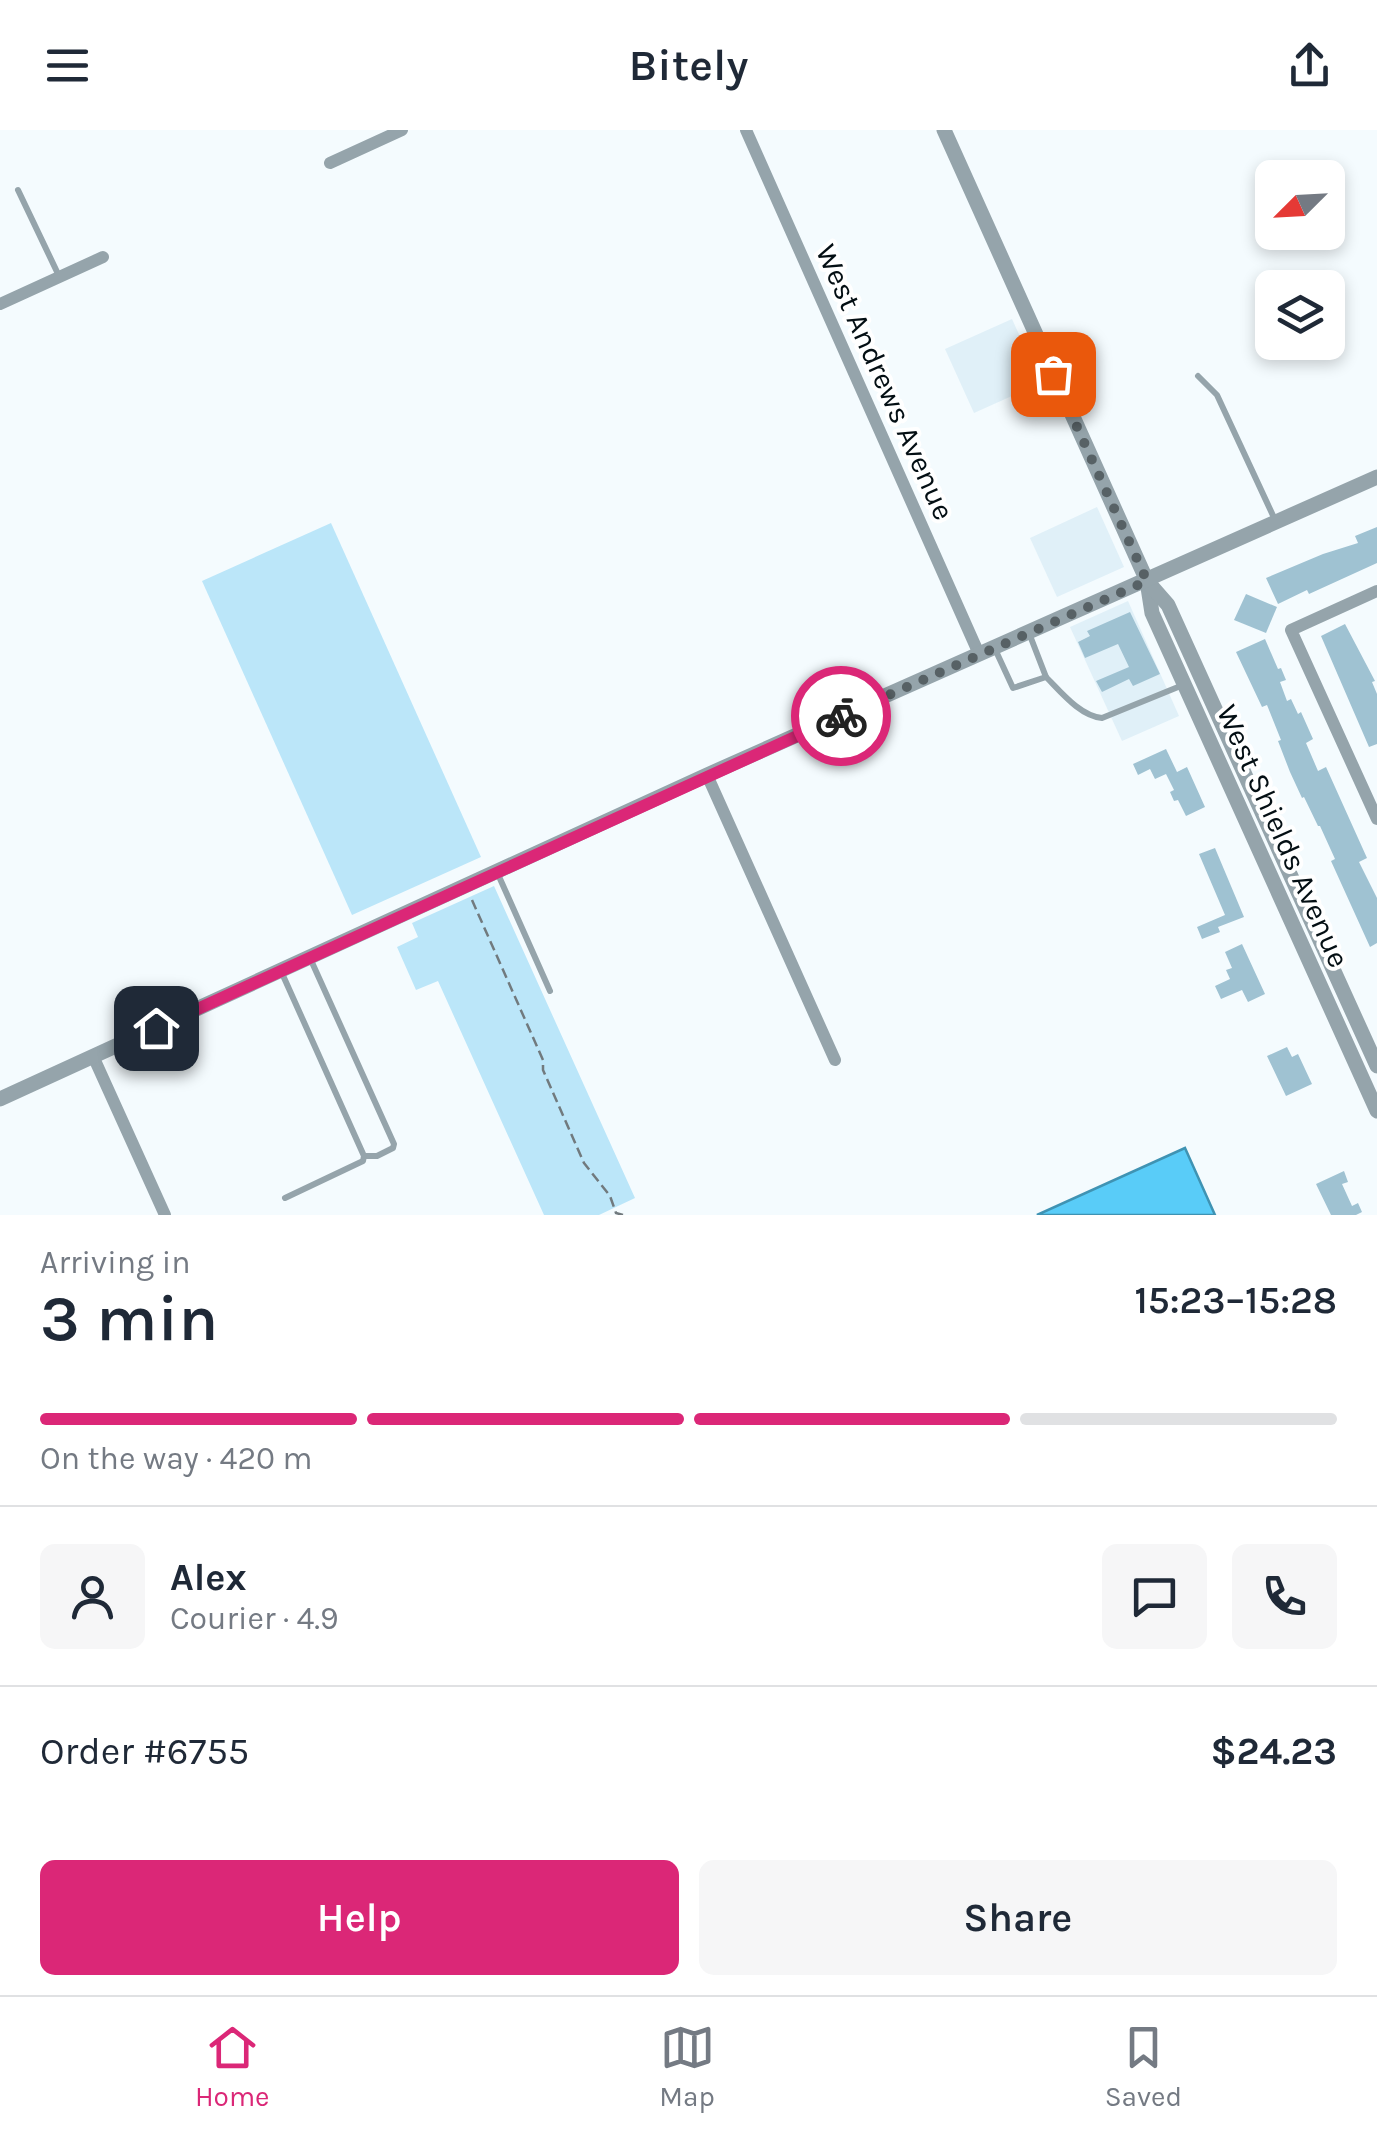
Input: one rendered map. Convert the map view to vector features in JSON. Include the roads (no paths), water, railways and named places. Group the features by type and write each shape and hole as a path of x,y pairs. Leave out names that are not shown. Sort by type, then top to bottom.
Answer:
{"street":[{"path":"330,162 402,130"},
{"name":"West Andrews Avenue","path":"746,130 987,651"},
{"name":"West Shields Avenue","path":"944,130 1147,581 1152,613 1377,1111"},
{"path":"0,304 103,257"},
{"path":"0,1098 707,775 1377,477"},
{"name":"West Shields Avenue","path":"1147,581 1168,605 1377,1066"},
{"path":"1377,590 1291,630 1377,819"},
{"path":"707,775 836,1060"},
{"path":"93,1056 165,1215"}],"lane":[{"path":"18,190 59,278"},
{"path":"1198,376 1217,395 1277,523"},
{"path":"1029,632 1046,676 1095,719 1184,684"},
{"path":"987,651 1013,688 1046,676"},
{"path":"496,871 550,991"},
{"path":"309,957 394,1144 376,1156 364,1156"},
{"path":"281,970 364,1156 364,1161 285,1198"}],"water":[{"path":"1185,1148 1215,1215 1037,1215"}]}
